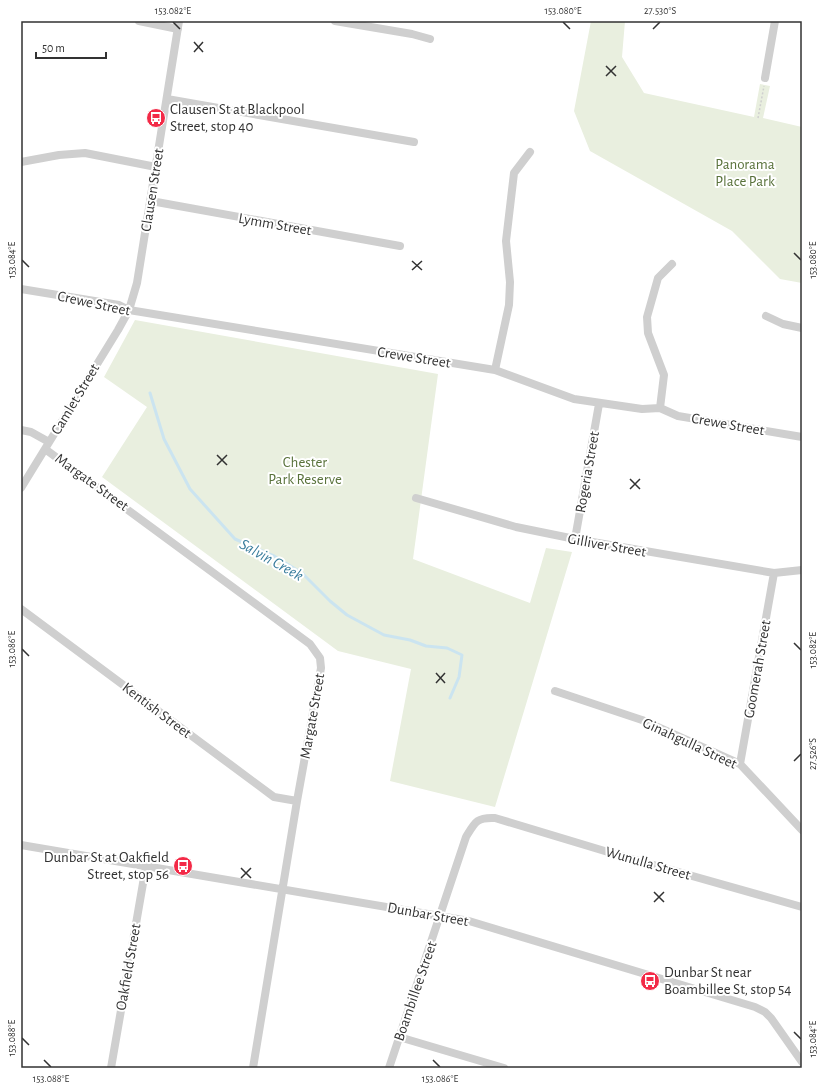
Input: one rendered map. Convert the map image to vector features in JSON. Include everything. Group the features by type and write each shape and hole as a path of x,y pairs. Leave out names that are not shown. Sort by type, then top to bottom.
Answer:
{"street":[{"path":"139,21 178,25"},
{"path":"335,21 412,34 430,39"},
{"path":"765,78 775,21"},
{"name":"Clausen Street","path":"128,310 137,283 178,25"},
{"path":"167,99 414,142"},
{"path":"495,370 509,305 510,282 506,240 514,173 530,152"},
{"path":"21,162 59,155 85,153 156,167"},
{"name":"Lymm Street","path":"151,201 400,246"},
{"path":"660,408 664,375 648,333 647,317 658,278 672,264"},
{"name":"Crewe Street","path":"21,289 119,305 128,310 495,370 574,399 599,404 642,409 660,408 678,416 802,437"},
{"name":"Camlet Street","path":"21,488 128,310"},
{"path":"766,316 783,324 802,328"},
{"name":"Rogeria Street","path":"575,540 599,404"},
{"name":"Margate Street","path":"21,430 31,432 47,446 310,644 320,658 321,668 297,801 284,890 253,1068"},
{"name":"Gilliver Street","path":"416,498 516,527 575,540 774,573 802,570"},
{"name":"Goomerah Street","path":"740,764 774,573"},
{"name":"Kentish Street","path":"21,609 274,797 297,801"},
{"name":"Ginahgulla Street","path":"555,691 642,720 740,764 802,830"},
{"name":"Boambillee Street","path":"389,1068 466,837 475,822 485,817 495,818"},
{"name":"Wunulla Street","path":"495,818 618,855 802,907"},
{"name":"Dunbar Street","path":"21,845 469,921 755,1006 771,1018 802,1062"},
{"name":"Oakfield Street","path":"111,1068 146,866"},
{"path":"399,1037 504,1068"}],"path":[{"path":"758,118 765,78"}],"green space":[{"name":"Panorama Place Park","path":"591,21 625,21 622,57 644,93 754,117 760,84 770,86 763,118 802,127 802,283 780,279 732,231 590,151 574,111"},
{"name":"Chester Park Reserve","path":"135,320 438,374 413,559 530,603 546,548 572,552 495,807 390,781 411,669 338,651 102,477 147,407 104,377"}],"waterway":[{"name":"Salvin Creek","path":"150,393 164,439 190,489 235,539 274,556 302,573 330,601 347,615 384,635 410,640 426,646 447,648 462,655 459,677 450,698"}],"place":[{"name":"Clausen St at Blackpool Street, stop 40","path":"156,118"},
{"name":"Dunbar St at Oakfield Street, stop 56","path":"183,866"},
{"name":"Dunbar St near Boambillee St, stop 54","path":"650,981"}]}
